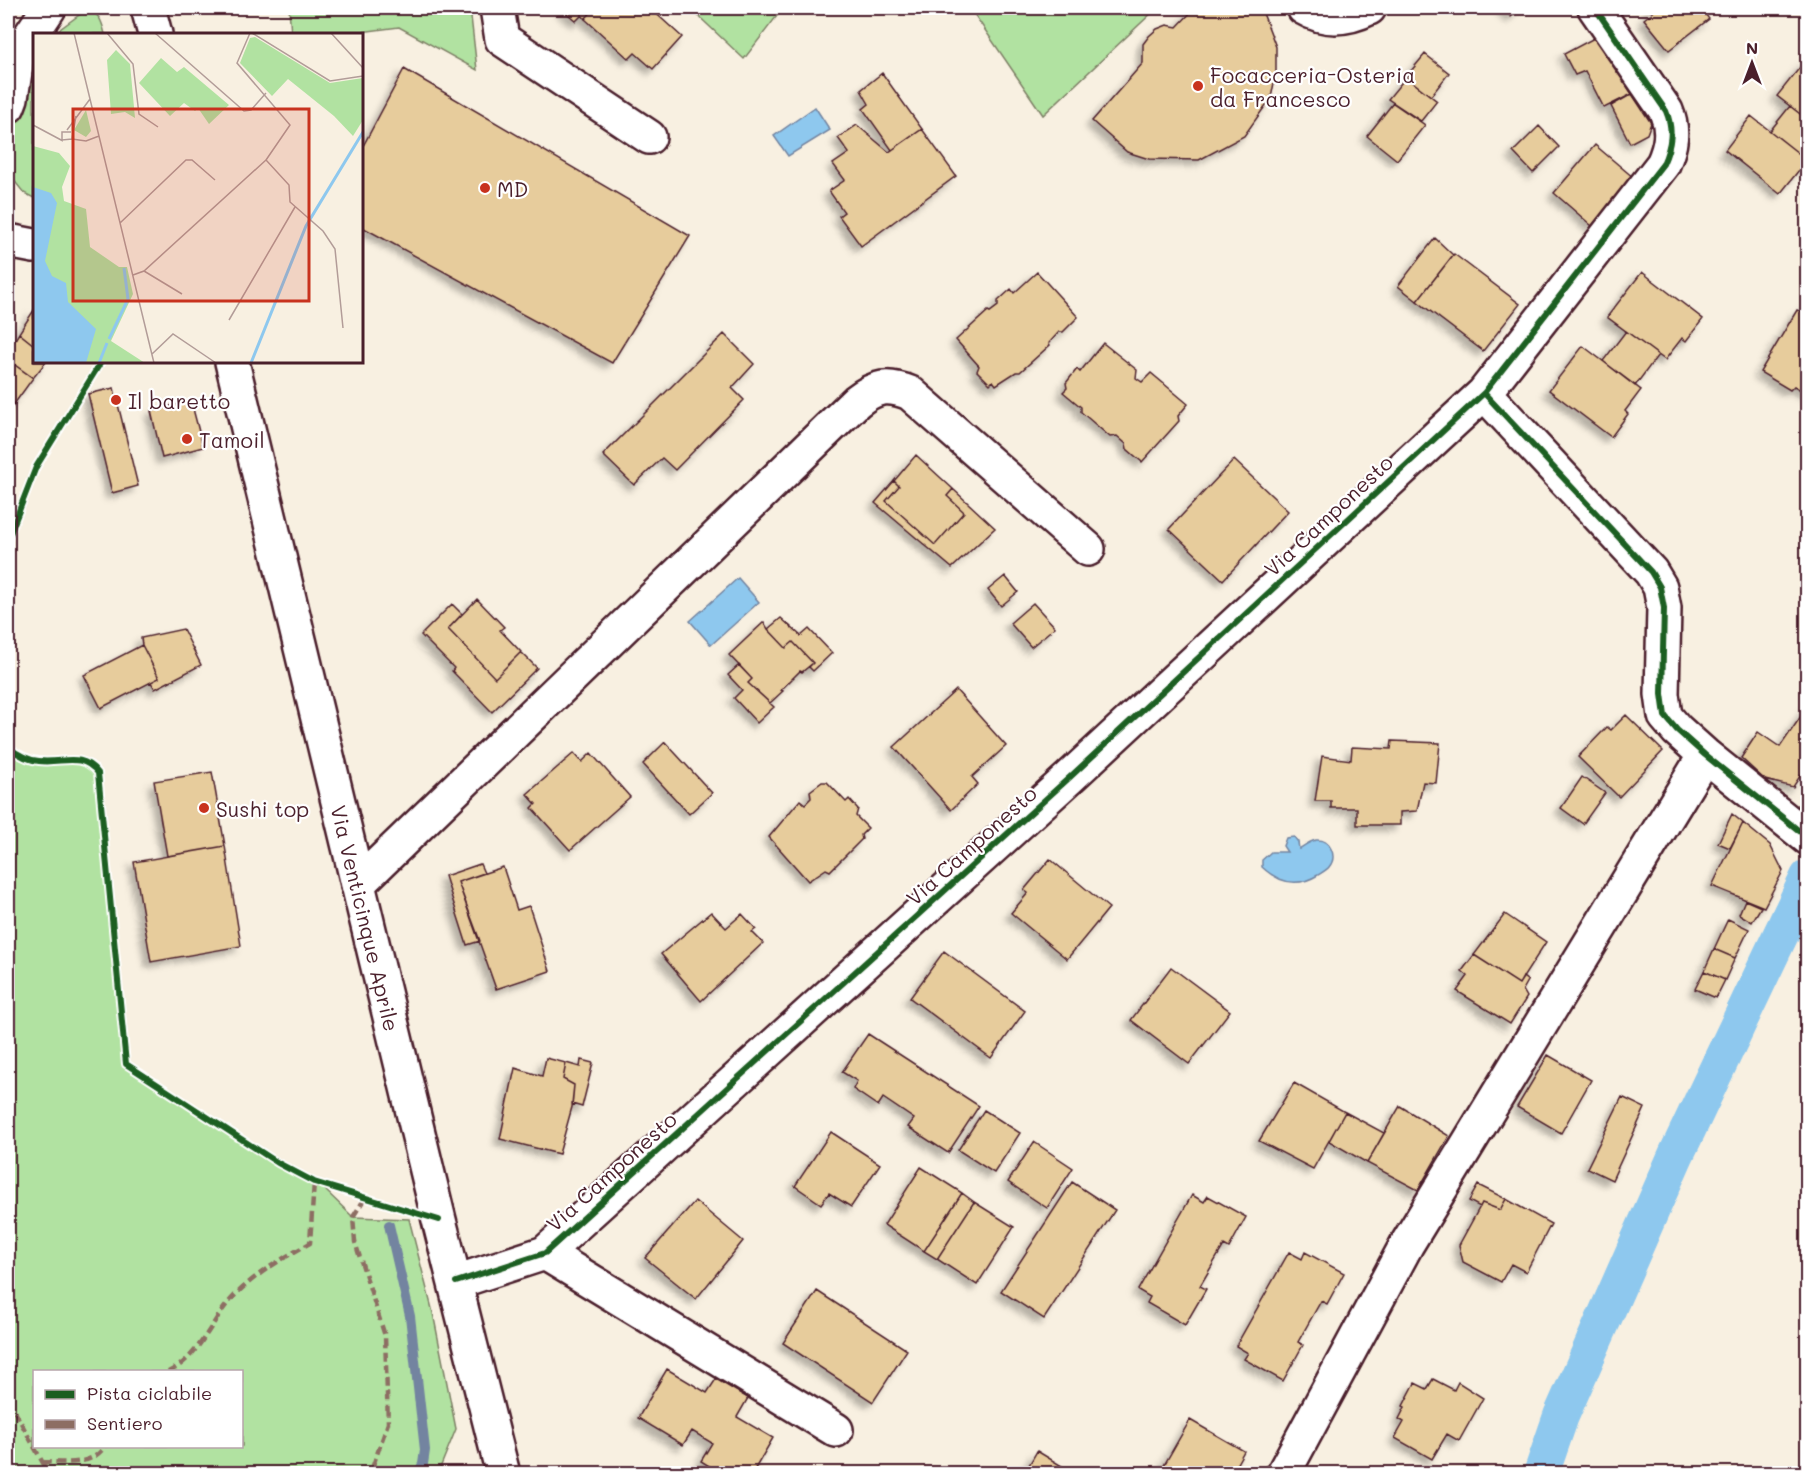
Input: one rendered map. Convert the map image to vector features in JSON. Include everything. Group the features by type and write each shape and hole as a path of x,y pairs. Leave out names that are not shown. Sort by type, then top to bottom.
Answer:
{"street":[{"path":"8,106 11,98 13,61 49,8"},
{"path":"148,8 155,33"},
{"path":"497,8 502,39 650,137"},
{"path":"1304,8 1316,15 1334,18 1352,16 1369,8"},
{"name":"Via Camponesto","path":"456,1282 545,1253 1069,778 1484,393 1663,164 1670,148 1671,124 1666,111 1595,8"},
{"path":"8,241 33,246"},
{"name":"Via Venticinque Aprile","path":"232,363 503,1473"},
{"path":"358,884 857,400 868,392 882,387 897,387 910,393 1088,549"},
{"path":"1484,393 1651,572 1660,587 1664,608 1662,694 1665,716 1705,755 1802,834"},
{"path":"1283,1473 1407,1244 1705,755"},
{"path":"545,1253 836,1430"}],"green space":[{"path":"289,8 470,8 477,70 399,27 353,33 291,33"},
{"path":"690,8 783,8 744,59"},
{"path":"970,8 1157,8 1043,115"},
{"path":"86,10 97,16 105,33 58,33 60,29"},
{"path":"33,79 33,198 24,193 8,173 8,138 12,120"},
{"path":"8,747 22,756 35,760 85,762 98,773 126,1064 278,1163 321,1186 353,1217 409,1219 433,1313 456,1429 438,1473 8,1473"}],"water":[{"path":"815,107 830,130 788,156 774,136"},
{"path":"738,578 759,602 711,645 690,621"},
{"path":"1294,837 1299,849 1316,840 1325,842 1333,853 1332,863 1318,875 1295,882 1281,880 1262,867 1262,860 1271,852 1287,852 1283,846 1286,838"}],"building":[{"path":"561,8 595,8 585,19 582,15 576,21"},
{"path":"595,8 650,8 682,37 653,69 635,53 629,59 585,19"},
{"name":"Focacceria-Osteria da Francesco","path":"1195,8 1261,8 1276,47 1276,73 1271,98 1244,136 1199,160 1149,159 1127,152 1092,121 1143,63 1143,44 1149,36 1157,29 1167,25 1177,27"},
{"path":"1503,8 1521,8 1511,17"},
{"path":"1648,8 1701,8 1709,19 1669,50 1644,19 1653,12"},
{"path":"1596,37 1632,94 1604,108 1585,71 1575,75 1564,54"},
{"path":"1425,54 1449,73 1431,96 1406,77"},
{"path":"1805,61 1808,63 1808,120 1777,96"},
{"name":"MD","path":"404,69 690,236 612,363 363,228 363,146"},
{"path":"882,73 922,129 892,150 863,109 869,104 861,90"},
{"path":"1406,77 1437,101 1421,121 1388,99"},
{"path":"1632,94 1651,123 1647,134 1630,143 1611,106"},
{"path":"1393,103 1425,125 1397,160 1367,136"},
{"path":"1790,106 1808,120 1808,149 1802,156 1770,131"},
{"path":"1751,116 1807,160 1780,194 1725,150"},
{"path":"857,125 889,152 922,129 956,176 861,246 839,216 844,212 829,191 845,180 833,164 849,153 838,138"},
{"path":"1539,126 1559,147 1533,173 1513,152"},
{"path":"1595,145 1634,178 1592,226 1554,193"},
{"path":"1435,238 1453,255 1417,301 1398,286"},
{"path":"1454,254 1520,304 1483,351 1417,301"},
{"path":"1037,272 1078,317 1063,332 1059,332 1049,343 1050,345 1020,372 1016,372 996,385 993,381 990,384 977,371 979,366 956,340 988,311 998,306 998,301 1011,289 1014,293"},
{"path":"1642,272 1703,319 1686,341 1682,338 1665,360 1607,317"},
{"path":"1808,303 1808,394 1794,386 1790,390 1760,372 1797,310 1802,312"},
{"path":"33,312 33,344 19,333"},
{"path":"1626,331 1658,355 1635,386 1603,361"},
{"path":"19,333 33,344 33,363 45,363 33,378 8,360 8,351"},
{"path":"724,334 754,364 732,388 744,400 675,470 662,458 634,485 603,455"},
{"path":"1103,343 1137,370 1136,378 1142,382 1151,373 1188,404 1178,416 1179,421 1142,462 1127,449 1126,444 1117,436 1110,437 1081,412 1081,407 1063,392 1067,388 1066,383 1077,369 1080,372"},
{"path":"1583,346 1641,390 1625,411 1628,414 1611,437 1549,390"},
{"path":"8,360 33,378 12,407 8,403"},
{"path":"114,388 138,486 112,493 88,394"},
{"path":"191,401 203,447 162,458 151,411"},
{"path":"916,455 953,489 947,496 964,512 935,545 886,501 899,486 894,481"},
{"path":"1234,460 1288,511 1223,580 1169,529"},
{"path":"894,481 899,486 886,501 935,545 964,512 947,496 953,489 995,528 952,568 875,503"},
{"path":"1005,576 1018,592 1001,606 988,590"},
{"path":"477,599 504,627 500,630 521,652 495,678 448,629"},
{"path":"1033,603 1055,627 1031,647 1010,623"},
{"path":"452,604 462,614 448,629 495,678 521,652 537,668 492,712 452,671 454,668 421,635"},
{"path":"781,618 801,636 809,629 832,653 813,671 809,667 813,663 793,642 786,648 768,629"},
{"path":"764,622 786,648 793,642 813,663 802,672 800,671 770,703 748,683 752,679 729,655"},
{"path":"183,629 201,665 155,689 151,682 159,678 142,645 141,638"},
{"path":"142,645 159,678 101,708 84,675"},
{"path":"739,665 752,679 748,683 774,707 757,723 734,698 742,690 728,675"},
{"path":"956,690 1006,746 972,777 978,784 951,810 894,747"},
{"path":"1808,706 1808,764 1793,787 1765,780 1741,758 1758,732 1780,747"},
{"path":"1626,715 1663,751 1619,797 1578,757 1607,727 1611,730"},
{"path":"1392,741 1440,743 1436,783 1423,782 1417,811 1400,812 1400,825 1357,825 1357,808 1331,808 1331,801 1315,801 1322,756 1351,760 1352,747 1391,749"},
{"path":"665,742 712,793 689,814 643,764"},
{"path":"574,753 582,762 591,753 630,797 570,850 532,808 536,804 527,794"},
{"path":"212,772 225,846 167,856 154,781"},
{"path":"1582,777 1605,793 1583,824 1561,808"},
{"path":"822,782 827,782 846,802 849,799 858,809 856,816 868,828 861,835 862,839 830,871 826,869 808,881 769,837 800,800 805,804 811,798 810,791"},
{"path":"1732,814 1743,823 1730,848 1718,843"},
{"path":"1743,823 1770,845 1783,871 1764,907 1712,886"},
{"path":"225,846 241,946 151,962 134,862"},
{"path":"1050,859 1109,908 1067,959 1011,913 1028,893 1024,890"},
{"path":"480,864 484,873 458,882 480,941 467,945 445,876"},
{"path":"503,867 517,910 529,906 550,971 496,989 458,882"},
{"path":"1745,900 1761,907 1752,922 1739,914"},
{"path":"711,912 726,928 742,914 756,929 752,932 763,943 701,1001 661,954"},
{"path":"1505,914 1546,942 1519,984 1474,955"},
{"path":"1728,919 1749,929 1735,958 1714,949"},
{"path":"1714,949 1735,958 1725,980 1704,971"},
{"path":"944,951 1025,1011 991,1058 910,998"},
{"path":"1474,955 1519,984 1523,977 1528,981 1523,990 1527,997 1510,1024 1457,991 1468,976 1462,971"},
{"path":"1171,967 1230,1011 1189,1064 1131,1020"},
{"path":"1704,971 1725,980 1716,998 1695,989"},
{"path":"868,1034 979,1106 948,1153 908,1127 914,1119 883,1098 878,1106 853,1089 857,1081 842,1072"},
{"path":"1548,1055 1591,1080 1561,1133 1517,1107"},
{"path":"546,1058 566,1063 563,1079 574,1085 572,1107 559,1154 500,1139 515,1068 542,1076"},
{"path":"581,1060 593,1063 582,1107 572,1104 574,1085 563,1079 566,1063 580,1067"},
{"path":"1294,1083 1345,1112 1313,1169 1259,1141"},
{"path":"1622,1097 1645,1108 1612,1180 1587,1168"},
{"path":"1400,1106 1449,1136 1418,1190 1367,1163"},
{"path":"984,1110 1020,1133 994,1173 958,1150"},
{"path":"1345,1112 1384,1133 1367,1163 1329,1141"},
{"path":"831,1132 880,1164 851,1207 829,1193 821,1204 795,1186"},
{"path":"1034,1142 1073,1168 1047,1208 1008,1182"},
{"path":"921,1167 962,1193 924,1251 884,1225"},
{"path":"1072,1182 1115,1210 1044,1319 1001,1291"},
{"path":"1478,1185 1506,1199 1500,1210 1482,1203 1480,1207 1469,1201"},
{"path":"962,1193 974,1202 937,1259 924,1251"},
{"path":"1192,1195 1204,1202 1208,1196 1246,1217 1229,1248 1224,1245 1200,1286 1206,1289 1185,1325 1147,1303 1150,1297 1138,1290"},
{"path":"1506,1199 1551,1224 1526,1272 1511,1264 1501,1282 1463,1262 1459,1245 1482,1203 1500,1210"},
{"path":"695,1201 743,1241 696,1299 645,1258"},
{"path":"974,1202 1014,1227 977,1285 937,1259"},
{"path":"1289,1252 1302,1259 1305,1252 1344,1273 1327,1304 1321,1301 1298,1342 1303,1345 1283,1381 1244,1359 1248,1353 1236,1346"},
{"path":"817,1291 907,1350 873,1402 783,1343"},
{"path":"667,1369 707,1393 716,1379 748,1398 737,1417 773,1438 752,1474 722,1474 701,1461 712,1443 692,1431 683,1445 638,1418"},
{"path":"1433,1379 1454,1390 1458,1382 1483,1398 1459,1441 1447,1434 1432,1459 1395,1438 1404,1422 1399,1419 1405,1407 1403,1406 1415,1383 1427,1389"},
{"path":"1190,1420 1244,1451 1231,1474 1159,1474"},
{"path":"1037,1451 1075,1474 1024,1474"}],"waterway":[{"path":"1541,1474 1561,1416 1676,1155 1808,877"},
{"path":"389,1225 410,1316 425,1450 423,1464 418,1474"}],"marked path":[{"path":"171,1370 195,1351 237,1293 277,1262 310,1243 314,1182"},
{"path":"365,1198 353,1217 355,1242 385,1336 388,1423 370,1474"},
{"path":"8,1399 33,1445"},
{"path":"35,1448 49,1474"},
{"path":"42,1462 85,1460 93,1457 103,1448"}],"cycle path":[{"path":"1595,8 1666,111 1671,131 1668,151 1663,164 1484,393 1651,572 1660,587 1664,608 1662,694 1665,716 1705,755 1808,838"},
{"path":"8,539 36,467 100,363"},
{"path":"456,1282 545,1253 1069,778 1484,393"},
{"path":"8,747 22,756 35,760 85,762 98,773 126,1064 278,1163 314,1182 439,1220"}],"place":[{"name":"Focacceria-Osteria da Francesco","path":"1198,86"},
{"name":"MD","path":"485,188"},
{"name":"Il baretto","path":"116,400"},
{"name":"Tamoil","path":"187,439"},
{"name":"Sushi top","path":"204,808"}]}
